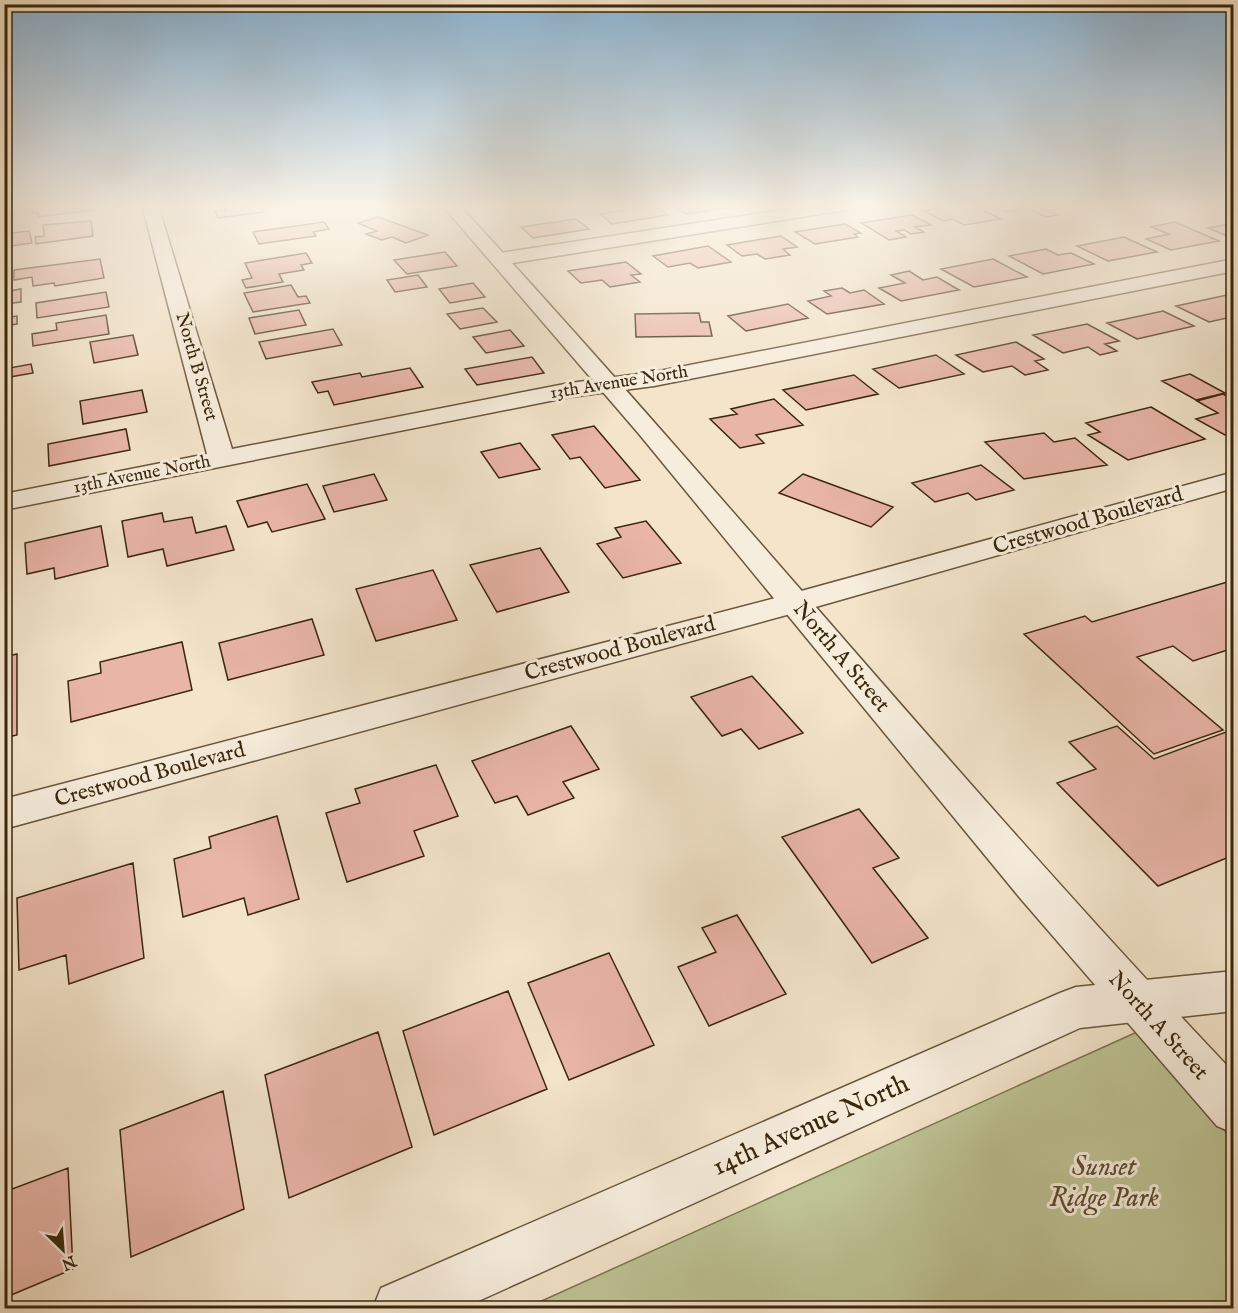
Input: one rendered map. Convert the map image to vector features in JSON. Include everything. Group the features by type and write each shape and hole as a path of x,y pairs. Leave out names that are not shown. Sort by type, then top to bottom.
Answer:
{"street":[{"name":"North B Street","path":"167,266 222,460"},
{"name":"North A Street","path":"506,266 1135,1002 1233,1109"},
{"name":"13th Avenue North","path":"4,502 608,384 654,379 1227,266"},
{"name":"Crestwood Boulevard","path":"4,814 794,603 1233,480"},
{"name":"14th Avenue North","path":"401,1308 1076,1008 1233,991"}],"green space":[{"name":"Sunset Ridge Park","path":"1137,1032 1233,1140 1233,1308 526,1308"}],"building":[{"path":"43,266 102,266 104,278 55,286 54,283 33,286 32,277 14,280 14,270"},
{"path":"247,266 302,266 304,270 279,274 283,282 246,288 242,280 252,278"},
{"path":"400,266 455,266 407,274"},
{"path":"598,266 631,266 641,274 631,275 640,282 610,287 602,280 581,283 568,271"},
{"path":"955,266 1007,266 1027,277 974,287 941,269"},
{"path":"1028,266 1082,266 1043,274"},
{"path":"909,271 923,280 937,277 959,290 901,301 879,288 905,283 891,275"},
{"path":"418,275 427,287 395,292 387,280"},
{"path":"473,283 485,297 450,303 439,289"},
{"path":"291,285 298,297 306,296 310,303 253,312 244,293"},
{"path":"842,288 850,293 864,290 884,304 827,314 808,301 831,296 824,291"},
{"path":"21,289 21,302 4,304 4,292"},
{"path":"106,292 109,307 37,318 36,303"},
{"path":"1227,295 1234,298 1234,321 1227,318 1209,322 1176,306"},
{"path":"788,304 808,318 746,331 728,316"},
{"path":"483,308 497,322 460,329 447,314"},
{"path":"299,310 306,325 255,334 249,318"},
{"path":"1163,311 1194,326 1137,339 1107,323"},
{"path":"699,313 701,322 709,322 712,336 636,337 635,314"},
{"path":"106,315 109,334 33,346 32,334 57,330 56,323"},
{"path":"17,316 17,324 4,326 4,318"},
{"path":"1087,324 1119,341 1105,344 1117,351 1100,355 1088,347 1063,353 1033,335"},
{"path":"333,329 342,345 266,359 259,342"},
{"path":"510,330 524,346 486,353 473,337"},
{"path":"133,335 138,355 94,363 90,342"},
{"path":"1016,342 1044,359 1035,361 1048,370 1025,375 1012,366 983,372 956,355"},
{"path":"936,355 964,374 899,388 873,369"},
{"path":"532,357 544,373 477,385 465,369"},
{"path":"31,364 33,373 4,378 4,369"},
{"path":"410,368 423,387 334,405 328,391 318,393 312,382 360,373 362,377"},
{"path":"1190,374 1225,393 1196,400 1162,381"},
{"path":"854,375 878,394 806,410 783,390"},
{"path":"142,390 147,412 83,424 80,401"},
{"path":"1223,394 1234,400 1234,433 1225,435 1196,419 1218,413 1197,401"},
{"path":"774,399 803,425 756,435 764,443 740,448 710,419 737,414 731,409"},
{"path":"1151,407 1205,439 1128,460 1088,435 1100,432 1086,423"},
{"path":"594,426 640,480 605,488 580,457 570,459 552,435"},
{"path":"126,429 130,450 49,466 48,444"},
{"path":"1044,433 1054,442 1075,438 1107,465 1024,479 985,442"},
{"path":"520,443 540,469 499,478 481,452"},
{"path":"981,465 1014,490 976,500 968,493 935,502 912,483"},
{"path":"374,474 387,500 334,512 323,486"},
{"path":"803,474 893,507 871,527 779,493"},
{"path":"307,484 325,519 272,532 267,522 248,527 237,501"},
{"path":"162,513 164,522 192,517 196,533 226,526 234,550 167,566 163,549 128,557 122,521"},
{"path":"646,521 681,563 623,578 597,544 621,537 615,528"},
{"path":"101,526 108,566 55,579 54,568 27,574 25,543"},
{"path":"540,548 569,592 497,612 470,565"},
{"path":"433,570 457,620 376,641 356,589"},
{"path":"1234,580 1234,648 1193,661 1173,646 1137,657 1223,730 1154,754 1024,634 1085,616 1092,622"},
{"path":"312,619 324,655 228,680 219,643"},
{"path":"182,642 192,690 71,722 68,681 101,673 100,662"},
{"path":"17,654 17,735 4,738 4,657"},
{"path":"752,676 803,733 759,749 741,729 722,736 691,697"},
{"path":"571,726 599,769 563,782 574,798 528,815 517,796 495,803 472,761"},
{"path":"1117,726 1154,759 1234,729 1234,855 1158,886 1057,783 1096,769 1069,742"},
{"path":"436,765 458,816 414,831 424,856 347,882 326,813 360,803 355,789"},
{"path":"859,809 899,858 873,868 928,938 872,963 782,837"},
{"path":"277,816 299,899 248,915 244,898 183,917 174,859 211,848 209,837"},
{"path":"133,863 144,958 69,984 66,955 19,970 17,898"},
{"path":"737,915 786,994 709,1026 678,967 716,952 702,928"},
{"path":"609,953 654,1045 569,1080 528,983"},
{"path":"508,991 547,1089 434,1135 403,1031"},
{"path":"378,1032 412,1147 289,1198 265,1075"},
{"path":"223,1091 244,1209 131,1257 120,1130"},
{"path":"68,1168 73,1269 4,1298 4,1192"}]}
